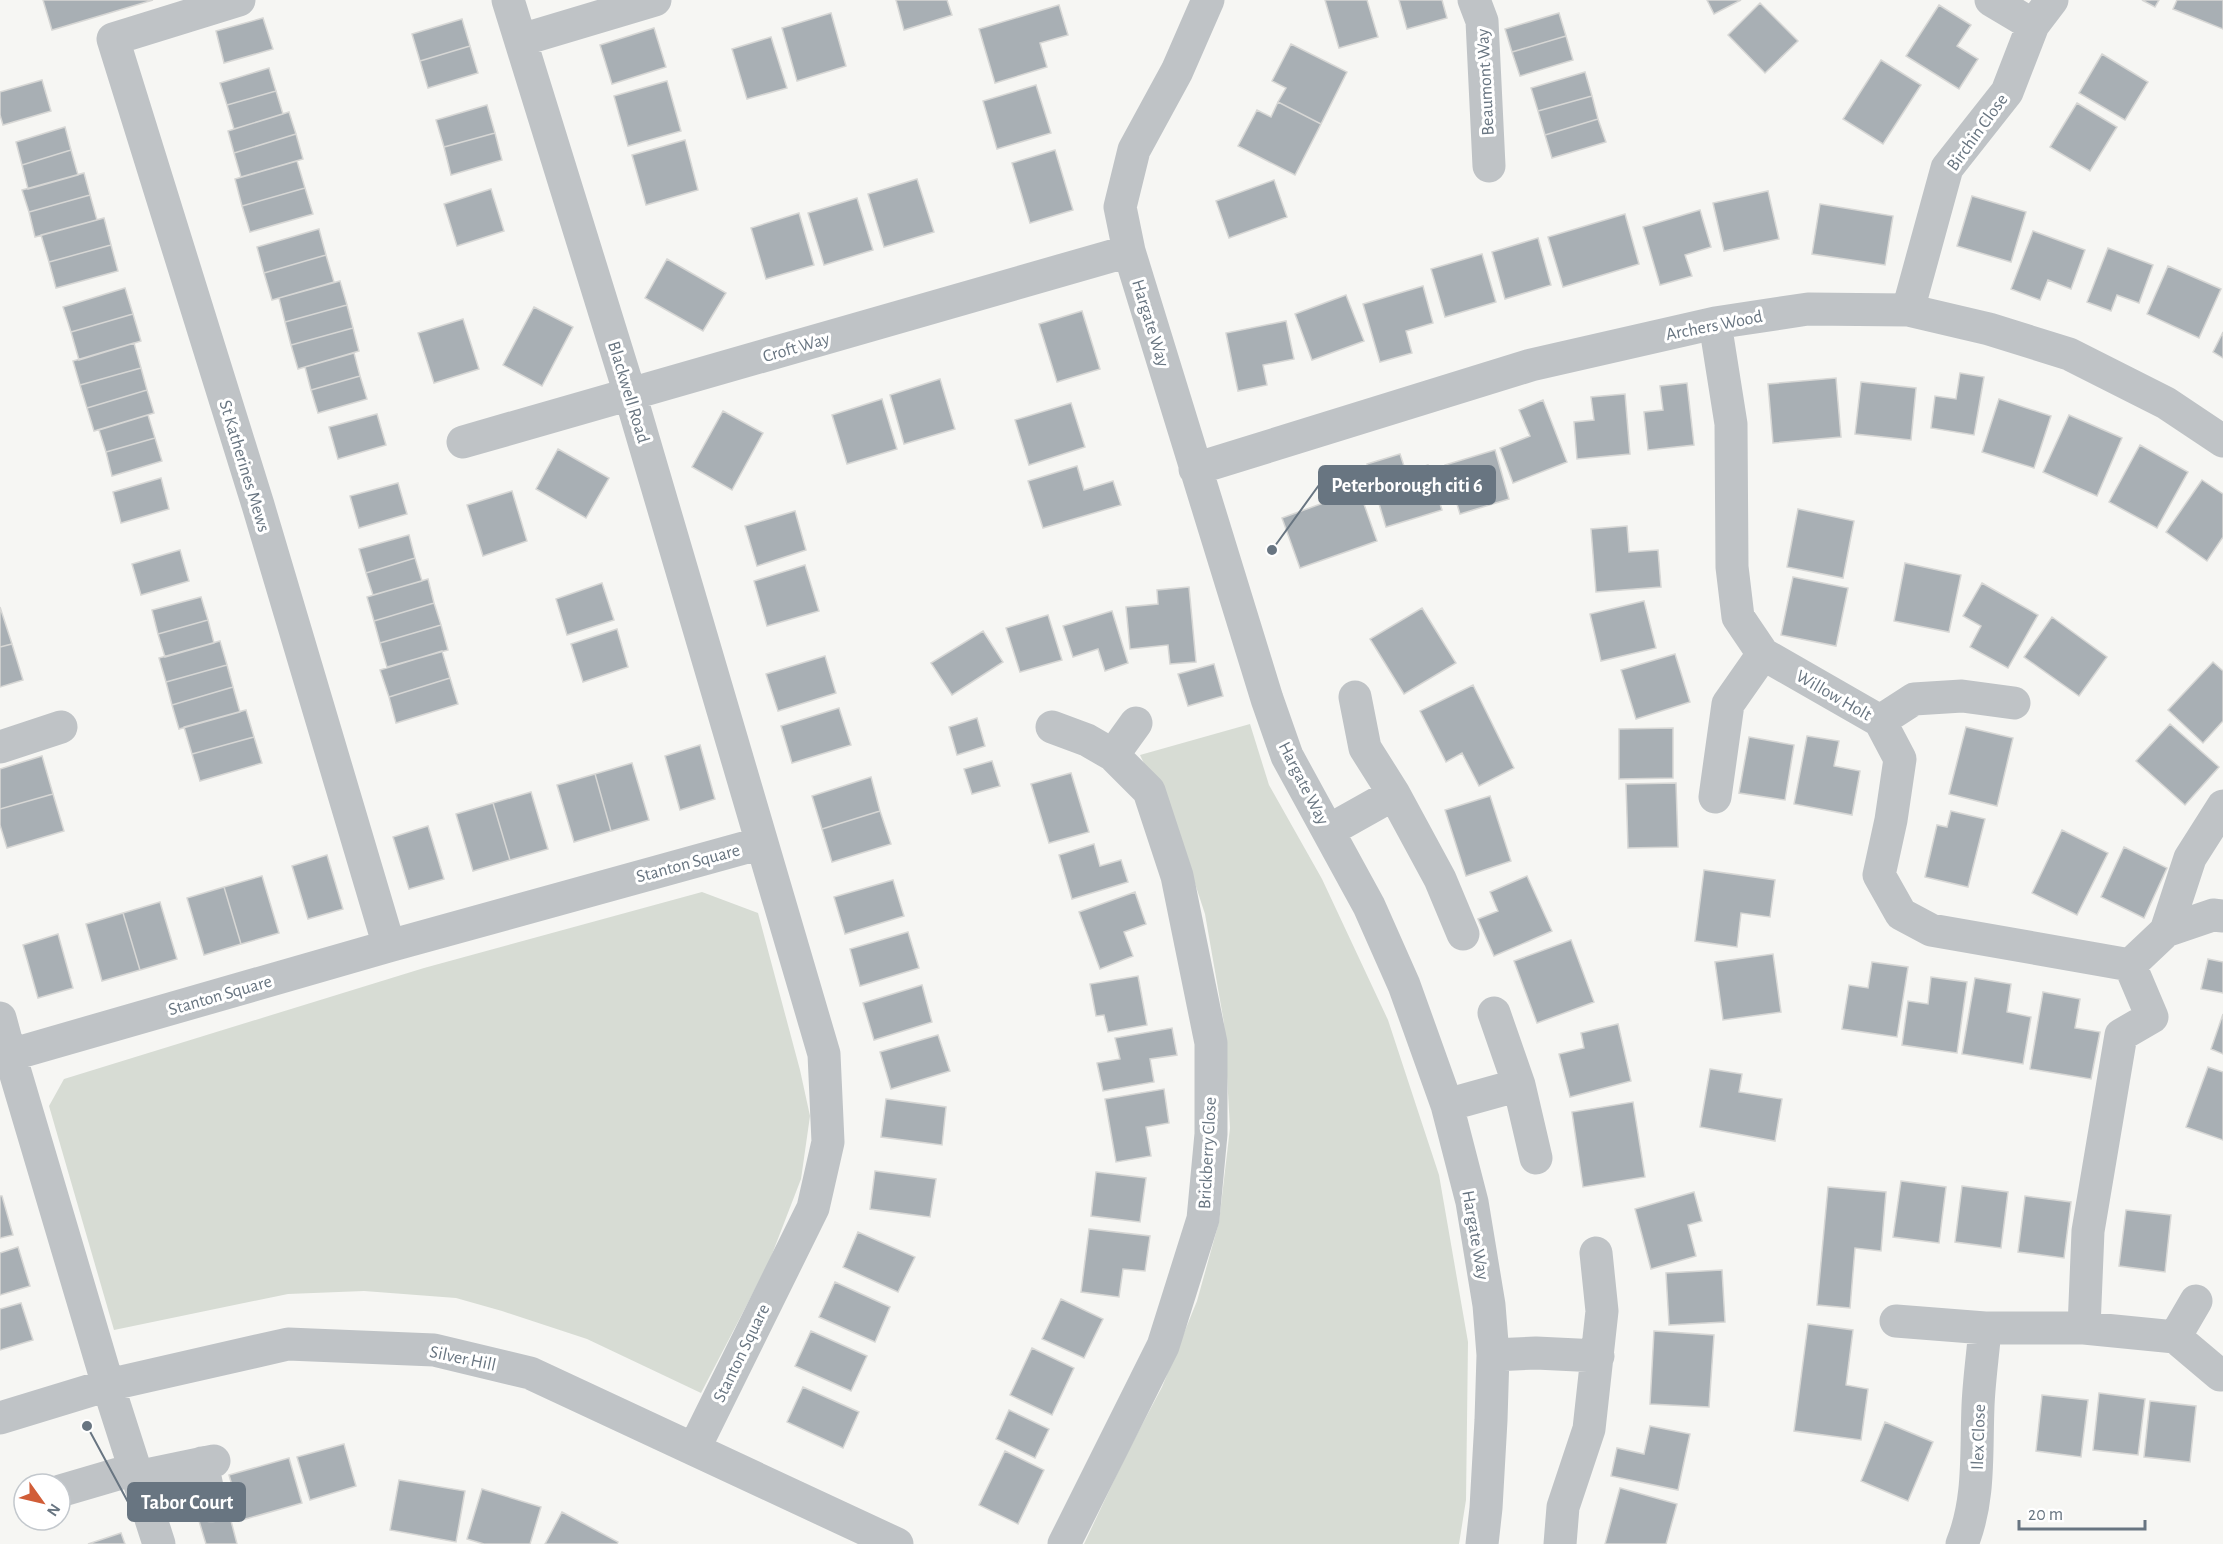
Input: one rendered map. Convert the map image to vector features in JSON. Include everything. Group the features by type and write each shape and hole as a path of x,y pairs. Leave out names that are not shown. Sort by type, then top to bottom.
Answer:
{"street":[{"name":"St Katherines Mews","path":"239,0 113,39 254,494 389,946"},
{"name":"Blackwell Road","path":"508,0 630,394 746,786"},
{"path":"521,40 655,0"},
{"name":"Hargate Way","path":"1208,0 1177,71 1134,150 1120,207 1129,252 1287,756 1370,906 1400,975 1447,1104 1472,1202 1489,1305 1493,1355 1486,1508 1482,1544"},
{"name":"Beaumont Way","path":"1474,0 1482,21 1490,166"},
{"name":"Birchin Close","path":"1908,310 1947,168 2007,92 2042,13 1991,0"},
{"name":"Croft Way","path":"463,442 1129,252"},
{"name":"Archers Wood","path":"1196,470 1531,365 1715,323 1808,309 1908,310 1989,329 2069,354 2166,403 2223,441"},
{"name":"Willow Holt","path":"1715,323 1731,424 1732,567 1738,617 1763,654 1880,721 1900,759 1891,820 1879,874 1901,914 1931,930 2130,965"},
{"path":"1714,797 1728,704 1763,654"},
{"path":"1880,721 1914,699 1962,696 2014,703"},
{"path":"1355,697 1365,748 1394,794 1440,879 1462,934"},
{"path":"1113,755 1136,723"},
{"path":"0,747 61,727"},
{"name":"Brickberry Close","path":"1052,727 1087,740 1113,755 1149,791 1177,876 1211,1043 1211,1134 1203,1220 1163,1346 1064,1544"},
{"name":"Stanton Square","path":"694,1449 813,1208 828,1142 824,1054 746,786"},
{"path":"1328,831 1394,794"},
{"path":"2166,931 2190,858 2223,806"},
{"name":"Stanton Square","path":"10,1055 389,946 762,843"},
{"path":"2084,1328 2088,1232 2121,1035 2152,1017 2130,965 2166,931 2213,915 2223,916"},
{"path":"1494,1013 1519,1085 1536,1158"},
{"path":"0,1018 108,1385 159,1544"},
{"path":"1447,1104 1519,1085"},
{"path":"1560,1544 1563,1507 1589,1429 1602,1311 1596,1253"},
{"path":"2175,1337 2196,1301"},
{"path":"1896,1321 1985,1328 2084,1328 2175,1337 2220,1375"},
{"name":"Ilex Close","path":"1962,1544 1971,1524 1978,1464 1978,1406 1985,1328"},
{"name":"Silver Hill","path":"0,1418 108,1385 288,1344 434,1350 530,1373 897,1544"},
{"path":"1493,1355 1536,1353 1598,1356"},
{"path":"72,1488 136,1473 208,1462 211,1506"}],"shaded area":[{"path":"1250,724 1269,785 1322,879 1388,1020 1439,1175 1468,1342 1466,1500 1459,1544 1084,1544 1126,1455 1162,1387 1197,1301 1219,1222 1230,1128 1224,1023 1205,914 1181,841 1140,755"},
{"path":"702,892 758,913 810,1116 801,1179 769,1262 701,1393 587,1339 456,1298 364,1291 288,1294 114,1330 49,1106 64,1079 424,968"}],"building":[{"path":"43,0 153,0 52,30"},
{"path":"896,0 947,0 952,15 904,30"},
{"path":"1325,0 1367,0 1378,37 1339,48"},
{"path":"1399,0 1442,0 1447,18 1407,29"},
{"path":"1707,0 1741,0 1714,14"},
{"path":"2142,0 2159,0 2155,7"},
{"path":"2177,0 2223,0 2223,29 2173,9"},
{"path":"1760,3 1798,41 1765,73 1728,35"},
{"path":"1059,5 1068,35 1040,43 1047,67 995,83 979,29"},
{"path":"1939,5 1971,25 1957,46 1978,59 1959,89 1906,56"},
{"path":"831,13 846,66 797,81 782,28"},
{"path":"1559,13 1566,36 1512,52 1505,29"},
{"path":"263,18 273,49 224,63 216,31"},
{"path":"462,19 470,46 420,61 412,34"},
{"path":"654,28 666,67 612,84 600,45"},
{"path":"1566,36 1573,60 1520,76 1512,52"},
{"path":"771,37 787,88 747,99 732,49"},
{"path":"1291,44 1347,72 1321,124 1278,102 1286,88 1272,81"},
{"path":"470,46 478,73 428,88 420,61"},
{"path":"2102,54 2148,82 2125,120 2079,93"},
{"path":"1881,60 1921,85 1883,144 1843,119"},
{"path":"269,68 276,91 227,105 220,83"},
{"path":"1585,72 1592,96 1538,111 1531,88"},
{"path":"42,80 51,111 3,125 0,115 0,92"},
{"path":"667,81 681,131 628,146 614,96"},
{"path":"1036,85 1051,133 997,149 983,101"},
{"path":"276,91 283,114 234,129 227,105"},
{"path":"1592,96 1598,119 1545,135 1538,111"},
{"path":"1278,102 1321,124 1295,175 1238,146 1257,110 1271,117"},
{"path":"2077,103 2117,127 2090,171 2050,147"},
{"path":"487,105 495,133 444,147 436,120"},
{"path":"289,112 296,134 234,153 228,131"},
{"path":"1598,119 1606,142 1552,158 1545,135"},
{"path":"65,127 71,150 22,165 16,142"},
{"path":"495,133 502,160 451,175 444,147"},
{"path":"296,134 303,159 241,177 234,153"},
{"path":"685,140 698,190 646,205 632,155"},
{"path":"71,150 78,175 28,189 22,165"},
{"path":"1055,150 1073,210 1030,223 1012,163"},
{"path":"297,161 305,188 242,206 235,179"},
{"path":"84,173 90,195 29,212 22,190"},
{"path":"917,179 934,232 884,247 868,194"},
{"path":"1274,180 1287,217 1229,238 1216,201"},
{"path":"305,188 313,214 250,232 242,206"},
{"path":"491,189 504,231 457,246 444,204"},
{"path":"1768,191 1779,239 1724,251 1713,203"},
{"path":"90,195 97,220 35,237 29,212"},
{"path":"1972,196 2026,212 2011,262 1957,246"},
{"path":"857,198 873,250 824,265 808,213"},
{"path":"1820,204 1893,216 1885,265 1812,254"},
{"path":"1700,210 1711,247 1685,255 1692,276 1660,285 1643,227"},
{"path":"799,213 814,265 766,279 751,228"},
{"path":"1625,214 1639,264 1563,287 1548,237"},
{"path":"104,218 111,245 49,262 41,235"},
{"path":"319,229 326,255 264,273 257,247"},
{"path":"2033,231 2085,250 2071,289 2048,280 2040,300 2011,289"},
{"path":"1538,238 1551,285 1505,299 1492,252"},
{"path":"111,245 118,271 56,288 49,262"},
{"path":"2108,248 2153,265 2139,303 2117,295 2111,311 2087,302"},
{"path":"1482,254 1496,302 1445,317 1431,269"},
{"path":"326,255 334,282 272,300 264,273"},
{"path":"667,259 726,293 703,331 645,298"},
{"path":"2168,266 2221,289 2199,338 2147,314"},
{"path":"340,281 347,305 285,322 279,298"},
{"path":"1423,286 1433,323 1406,331 1412,353 1380,362 1363,304"},
{"path":"125,288 133,314 71,332 63,307"},
{"path":"1346,295 1364,341 1312,360 1295,314"},
{"path":"347,305 353,328 291,345 285,322"},
{"path":"534,307 573,327 542,386 503,365"},
{"path":"1082,311 1100,369 1057,382 1039,324"},
{"path":"133,314 141,341 79,360 71,332"},
{"path":"463,319 479,369 434,383 418,333"},
{"path":"1286,321 1294,359 1263,365 1267,385 1238,391 1226,333"},
{"path":"353,328 359,351 298,369 291,345"},
{"path":"2223,332 2223,358 2213,352"},
{"path":"134,343 141,368 80,385 73,361"},
{"path":"354,353 360,376 311,390 305,367"},
{"path":"141,368 147,390 87,408 80,385"},
{"path":"1960,373 1984,377 1974,435 1931,428 1935,396 1956,399"},
{"path":"360,376 367,399 318,413 311,390"},
{"path":"1836,378 1841,437 1773,443 1768,384"},
{"path":"940,379 955,429 904,444 890,395"},
{"path":"1861,382 1916,388 1911,440 1855,434"},
{"path":"1687,383 1694,445 1648,450 1644,412 1663,410 1660,386"},
{"path":"147,390 154,413 94,431 87,408"},
{"path":"1625,394 1630,454 1577,459 1574,422 1594,420 1591,397"},
{"path":"882,399 897,449 847,464 832,415"},
{"path":"1999,399 2051,416 2034,468 1982,452"},
{"path":"1543,400 1567,462 1513,483 1500,448 1530,436 1519,410"},
{"path":"1071,403 1085,447 1029,465 1015,420"},
{"path":"723,411 763,433 732,490 692,467"},
{"path":"377,414 386,445 338,459 329,427"},
{"path":"148,415 155,438 106,452 99,430"},
{"path":"2069,415 2122,438 2097,496 2043,472"},
{"path":"155,438 162,461 112,476 106,452"},
{"path":"2140,445 2188,472 2157,528 2109,502"},
{"path":"558,449 609,478 586,518 536,489"},
{"path":"1495,450 1509,499 1460,514 1445,465"},
{"path":"1400,454 1406,472 1428,465 1442,510 1386,527 1367,464"},
{"path":"1077,466 1084,490 1113,481 1121,505 1043,528 1028,481"},
{"path":"161,478 169,509 121,523 113,492"},
{"path":"2202,480 2223,494 2223,537 2207,561 2166,532"},
{"path":"398,483 407,514 359,528 350,496"},
{"path":"1359,490 1377,541 1300,568 1282,518"},
{"path":"512,491 527,541 483,556 467,505"},
{"path":"1798,509 1854,521 1843,578 1787,567"},
{"path":"795,511 806,550 757,566 745,526"},
{"path":"1627,526 1629,552 1658,550 1661,587 1596,592 1591,529"},
{"path":"409,535 415,558 366,573 359,549"},
{"path":"180,550 189,581 141,595 132,564"},
{"path":"415,558 422,581 373,595 366,573"},
{"path":"1905,563 1961,575 1949,632 1894,621"},
{"path":"805,565 819,611 767,626 754,581"},
{"path":"1793,577 1848,588 1836,646 1781,635"},
{"path":"428,579 434,603 374,621 367,597"},
{"path":"602,583 614,620 567,635 556,599"},
{"path":"1982,583 2038,615 2008,668 1970,647 1981,626 1963,616"},
{"path":"1189,587 1196,662 1170,664 1168,645 1130,649 1126,607 1158,604 1157,590"},
{"path":"201,597 208,620 158,634 152,610"},
{"path":"1644,601 1656,648 1601,661 1590,614"},
{"path":"434,603 441,625 380,643 374,621"},
{"path":"0,607 12,644 0,647"},
{"path":"1422,608 1456,663 1404,694 1370,639"},
{"path":"1112,611 1128,663 1105,671 1098,649 1073,657 1063,626"},
{"path":"1048,615 1062,660 1020,672 1006,628"},
{"path":"2052,617 2107,657 2079,696 2024,657"},
{"path":"208,620 214,643 165,657 158,634"},
{"path":"441,625 448,650 387,667 380,643"},
{"path":"617,629 628,667 583,682 571,644"},
{"path":"983,631 1003,662 952,695 931,663"},
{"path":"220,641 227,665 166,682 159,658"},
{"path":"12,644 23,680 0,687 0,647"},
{"path":"442,651 450,678 389,697 380,670"},
{"path":"1675,654 1690,702 1636,719 1621,670"},
{"path":"825,656 836,693 778,711 766,674"},
{"path":"2213,662 2223,671 2223,721 2203,743 2168,710"},
{"path":"1214,664 1223,696 1188,706 1178,674"},
{"path":"227,665 233,687 172,705 166,682"},
{"path":"450,678 458,704 396,723 389,697"},
{"path":"1473,685 1514,768 1479,786 1462,753 1446,762 1420,711"},
{"path":"233,687 240,712 179,729 172,705"},
{"path":"839,708 851,745 792,763 781,726"},
{"path":"246,710 254,737 192,754 184,727"},
{"path":"977,718 985,746 957,755 949,727"},
{"path":"2170,724 2219,767 2185,805 2136,761"},
{"path":"1966,727 2013,738 1997,806 1949,794"},
{"path":"1673,728 1673,778 1619,779 1619,729"},
{"path":"1807,736 1839,741 1834,766 1860,771 1852,815 1794,804"},
{"path":"254,737 262,763 200,781 192,754"},
{"path":"1749,737 1794,745 1785,800 1739,793"},
{"path":"700,745 715,799 680,810 665,756"},
{"path":"42,756 53,794 0,809 0,769"},
{"path":"992,761 1000,786 972,794 964,769"},
{"path":"632,763 649,820 611,831 595,774"},
{"path":"1071,773 1089,832 1049,843 1031,784"},
{"path":"595,774 611,831 574,842 557,785"},
{"path":"871,777 880,811 822,829 812,796"},
{"path":"1676,783 1678,847 1628,848 1626,784"},
{"path":"531,792 548,849 510,860 493,803"},
{"path":"53,794 64,831 7,848 0,825 0,809"},
{"path":"1490,796 1511,861 1466,876 1445,810"},
{"path":"493,803 510,860 473,871 456,814"},
{"path":"880,811 891,844 832,862 822,829"},
{"path":"1951,811 1985,819 1968,887 1925,877 1937,825 1947,827"},
{"path":"428,826 444,879 409,889 393,837"},
{"path":"2062,830 2108,853 2077,915 2032,893"},
{"path":"1094,844 1100,866 1121,860 1128,882 1072,899 1059,855"},
{"path":"2124,847 2167,868 2144,918 2101,897"},
{"path":"327,855 343,909 308,919 292,866"},
{"path":"1704,870 1775,880 1770,917 1741,913 1737,947 1695,941"},
{"path":"262,876 279,933 241,944 224,887"},
{"path":"1527,876 1552,931 1494,956 1478,919 1498,911 1490,892"},
{"path":"893,880 904,916 845,934 834,897"},
{"path":"224,887 241,944 204,955 187,898"},
{"path":"1135,892 1146,924 1124,932 1133,956 1100,969 1079,912"},
{"path":"160,902 177,959 140,970 123,913"},
{"path":"123,913 140,970 102,981 86,924"},
{"path":"908,932 919,968 860,986 850,949"},
{"path":"58,934 73,988 38,998 23,945"},
{"path":"1571,940 1594,1002 1537,1023 1514,961"},
{"path":"1773,954 1781,1012 1723,1020 1715,962"},
{"path":"2208,959 2223,962 2223,993 2201,989"},
{"path":"1872,962 1908,967 1897,1037 1842,1029 1849,985 1868,988"},
{"path":"1138,976 1147,1025 1108,1032 1104,1015 1096,1016 1090,984"},
{"path":"1931,977 1967,982 1957,1053 1902,1045 1908,1001 1928,1004"},
{"path":"1975,978 2011,984 2007,1012 2031,1017 2023,1064 1962,1054"},
{"path":"922,985 932,1022 874,1040 863,1003"},
{"path":"2043,992 2080,999 2075,1028 2100,1032 2091,1079 2030,1069"},
{"path":"2223,1014 2223,1054 2211,1049"},
{"path":"1618,1024 1631,1081 1570,1097 1559,1054 1584,1048 1581,1033"},
{"path":"1172,1028 1177,1055 1150,1059 1154,1082 1103,1091 1097,1063 1120,1059 1115,1038"},
{"path":"938,1035 950,1071 891,1089 880,1052"},
{"path":"2208,1067 2223,1072 2223,1140 2186,1127"},
{"path":"1710,1069 1742,1074 1739,1092 1782,1099 1775,1141 1700,1127"},
{"path":"1164,1089 1169,1123 1146,1127 1151,1156 1116,1162 1105,1099"},
{"path":"886,1099 946,1107 942,1145 881,1137"},
{"path":"1633,1102 1645,1177 1583,1187 1572,1112"},
{"path":"875,1171 936,1179 930,1217 870,1209"},
{"path":"1096,1172 1146,1178 1140,1222 1091,1216"},
{"path":"1901,1181 1946,1187 1939,1243 1893,1237"},
{"path":"1962,1186 2008,1192 2001,1248 1955,1242"},
{"path":"1828,1187 1886,1192 1881,1251 1855,1248 1850,1308 1817,1305"},
{"path":"1694,1192 1702,1221 1688,1225 1696,1256 1651,1269 1635,1209"},
{"path":"0,1196 2,1196 13,1235 0,1238"},
{"path":"2025,1196 2071,1202 2064,1258 2018,1252"},
{"path":"2126,1210 2171,1215 2165,1272 2119,1266"},
{"path":"1089,1229 1150,1236 1145,1271 1123,1269 1119,1297 1081,1292"},
{"path":"858,1232 915,1257 898,1292 843,1267"},
{"path":"18,1247 30,1286 0,1295 0,1253"},
{"path":"1722,1270 1725,1322 1669,1325 1666,1273"},
{"path":"835,1282 890,1307 875,1342 819,1317"},
{"path":"1061,1299 1103,1319 1084,1358 1042,1339"},
{"path":"21,1303 33,1340 0,1350 0,1309"},
{"path":"1808,1324 1853,1330 1846,1385 1868,1389 1861,1440 1794,1431"},
{"path":"811,1331 867,1356 851,1391 795,1366"},
{"path":"1654,1331 1714,1335 1709,1407 1650,1404"},
{"path":"1032,1348 1074,1368 1052,1415 1010,1395"},
{"path":"803,1387 859,1412 843,1448 787,1422"},
{"path":"2099,1393 2145,1399 2138,1455 2093,1450"},
{"path":"2042,1395 2088,1400 2081,1457 2036,1451"},
{"path":"2150,1401 2196,1406 2190,1462 2144,1457"},
{"path":"1009,1410 1049,1429 1035,1458 996,1439"},
{"path":"1885,1422 1933,1442 1908,1501 1861,1481"},
{"path":"1650,1426 1690,1434 1678,1490 1611,1476 1617,1448 1644,1454"},
{"path":"344,1444 356,1486 310,1500 297,1457"},
{"path":"1005,1451 1044,1470 1018,1524 979,1505"},
{"path":"289,1458 302,1503 242,1520 229,1475"},
{"path":"399,1480 465,1491 456,1542 390,1530"},
{"path":"1620,1488 1677,1504 1666,1544 1605,1544"},
{"path":"482,1489 541,1507 530,1544 484,1544 467,1539"},
{"path":"562,1512 618,1542 617,1544 545,1544"},
{"path":"229,1513 237,1544 206,1544 199,1521"},
{"path":"121,1533 125,1544 88,1544"}],"place":[{"name":"Peterborough citi 6","path":"1272,550"},
{"name":"Tabor Court","path":"87,1426"}]}
